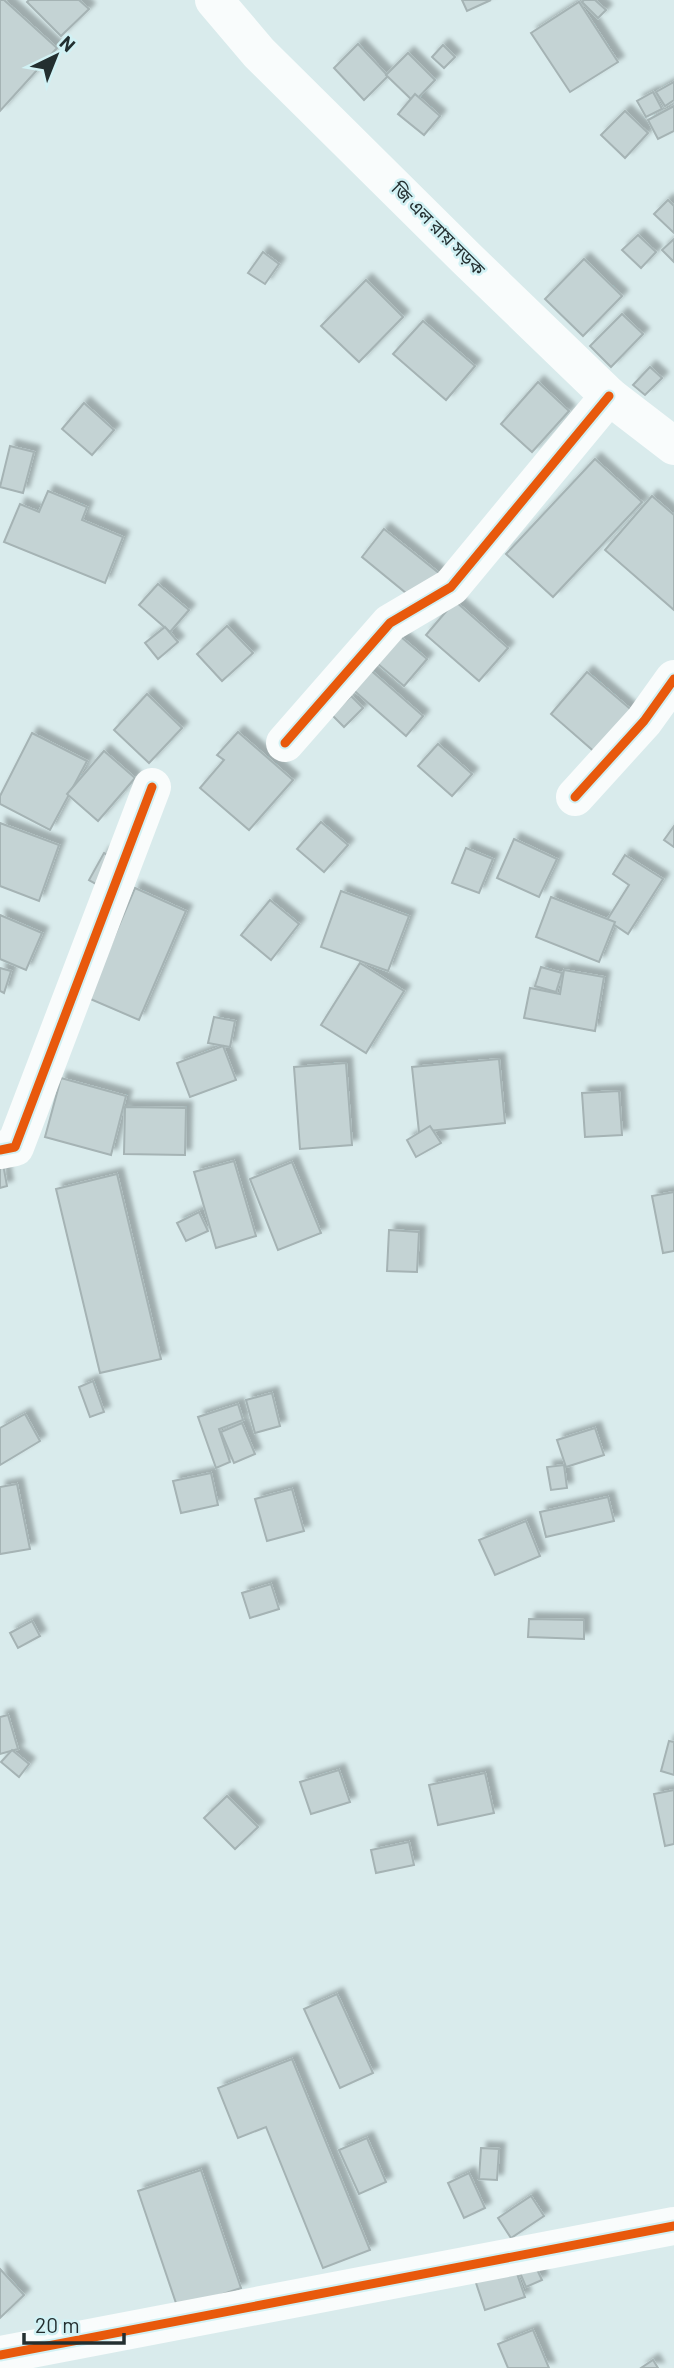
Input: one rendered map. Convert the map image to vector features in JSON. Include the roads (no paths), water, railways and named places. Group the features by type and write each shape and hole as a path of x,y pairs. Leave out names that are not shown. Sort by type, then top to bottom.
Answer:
{"street":[{"name":"জি এল রায় সড়ক","path":"214,0 259,53 609,396 674,446"},
{"path":"285,743 390,623 451,587 609,396"},
{"path":"575,797 644,721 674,679"},
{"path":"0,1150 15,1146 152,787"},
{"path":"0,2355 674,2226"}]}
